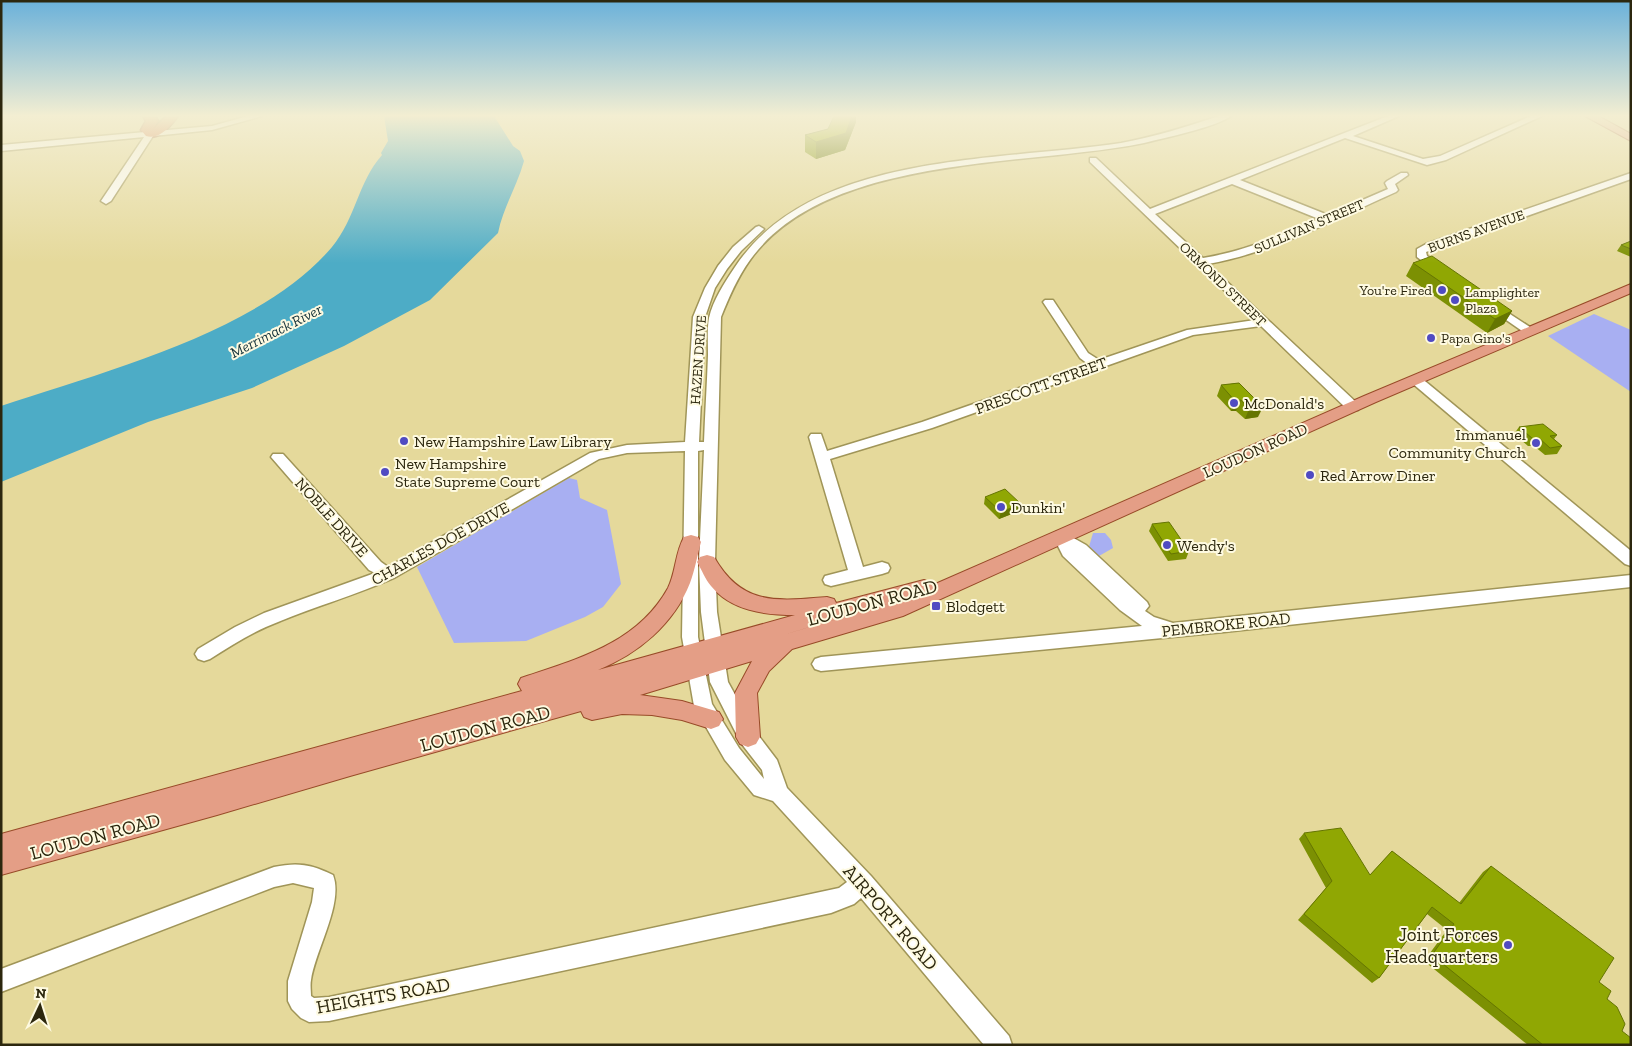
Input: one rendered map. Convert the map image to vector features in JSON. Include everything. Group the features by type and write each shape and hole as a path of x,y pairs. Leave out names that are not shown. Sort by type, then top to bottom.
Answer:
{"main road":[{"name":"LOUDON ROAD","path":"1,846 357,746 704,657 788,643 896,610 1353,407 1631,288"},
{"path":"357,746 424,714 550,679 611,655 651,627 666,607 677,590 691,542"},
{"path":"707,562 717,580 724,587 756,604 795,608 878,599"},
{"name":"LOUDON ROAD","path":"1,862 569,706 704,657 878,599 964,579"},
{"path":"748,737 746,693 761,664 788,643"},
{"path":"415,747 468,743 596,709 622,706 649,704 670,707 711,719"}],"street":[{"path":"106,201 130,165"},
{"name":"HAZEN DRIVE","path":"704,657 689,584 691,458 697,335 702,309 710,288 722,268 753,234 803,202 844,185 923,165"},
{"name":"HAZEN DRIVE","path":"704,657 709,612 707,562 709,445 715,317 738,266 755,246 790,218 840,192 882,178 909,172 964,165"},
{"name":"ORMOND STREET","path":"1098,165 1353,407"},
{"path":"1149,213 1274,165"},
{"name":"SULLIVAN STREET","path":"1200,262 1234,256 1260,248 1328,219 1393,190 1390,183 1404,175"},
{"name":"BURNS AVENUE","path":"1448,275 1422,257 1421,251 1430,246 1631,176"},
{"path":"1233,181 1328,219"},
{"path":"1482,298 1529,331"},
{"path":"1049,302 1084,355 1097,365"},
{"name":"PRESCOTT STREET","path":"821,457 927,425 1191,332 1264,322"},
{"path":"1416,380 1631,560"},
{"path":"816,437 857,574"},
{"name":"CHARLES DOE DRIVE","path":"204,654 254,624 309,603 360,587 388,574 595,456 627,449 709,445"},
{"name":"NOBLE DRIVE","path":"278,457 375,566 388,574"},
{"path":"1061,536 1068,552 1135,614 1162,627 1188,627"},
{"path":"830,580 882,568"},
{"name":"PEMBROKE ROAD","path":"821,664 1631,581"},
{"name":"AIRPORT ROAD","path":"704,657 703,706 732,754 762,789 779,793"},
{"name":"AIRPORT ROAD","path":"704,657 748,737 770,766 779,793 863,883 1000,1045"},
{"name":"HEIGHTS ROAD","path":"1,981 214,898 274,877 294,873 315,877 325,882 323,902 299,981 300,1002 309,1010 329,1009 831,902 846,896 863,883"}],"shaded area":[{"path":"1594,314 1631,330 1631,392 1548,336"},
{"path":"569,478 577,480 580,498 607,510 621,584 603,607 585,617 526,641 454,643 417,567"},
{"path":"1093,533 1105,533 1111,540 1113,548 1099,556 1088,550"}],"water":[{"name":"Merrimack River","path":"523,165 498,233 430,300 344,346 252,388 148,422 1,482 1,406 132,363 223,325 265,303 301,277 332,247 347,224 367,177 374,166"}],"building":[{"path":"1631,241 1631,249 1621,245"},
{"path":"1432,256 1512,311 1495,319 1413,263"},
{"path":"1239,383 1263,407 1249,409 1241,400 1235,401 1221,385"},
{"path":"1543,424 1557,435 1550,436 1562,446 1550,448 1539,438 1533,439 1519,427"},
{"path":"1005,489 1021,504 1001,512 985,497"},
{"path":"1169,522 1189,551 1171,554 1152,524"},
{"name":"Joint Forces Headquarters","path":"1341,828 1370,875 1392,851 1461,904 1491,866 1614,958 1599,982 1611,991 1607,999 1617,1007 1625,1024 1622,1031 1631,1038 1631,1045 1543,1045 1432,955 1454,924 1432,907 1379,978 1304,914 1332,881 1304,833"}],"place":[{"name":"You're Fired","path":"1442,290"},
{"name":"Lamplighter Plaza","path":"1455,300"},
{"name":"Papa Gino's","path":"1431,338"},
{"name":"McDonald's","path":"1234,403"},
{"name":"New Hampshire Law Library","path":"404,441"},
{"name":"Immanuel Community Church","path":"1536,443"},
{"name":"New Hampshire State Supreme Court","path":"385,472"},
{"name":"Red Arrow Diner","path":"1310,475"},
{"name":"Dunkin'","path":"1001,507"},
{"name":"Wendy's","path":"1167,545"},
{"name":"Blodgett","path":"936,606"},
{"name":"Joint Forces Headquarters","path":"1508,945"}]}
